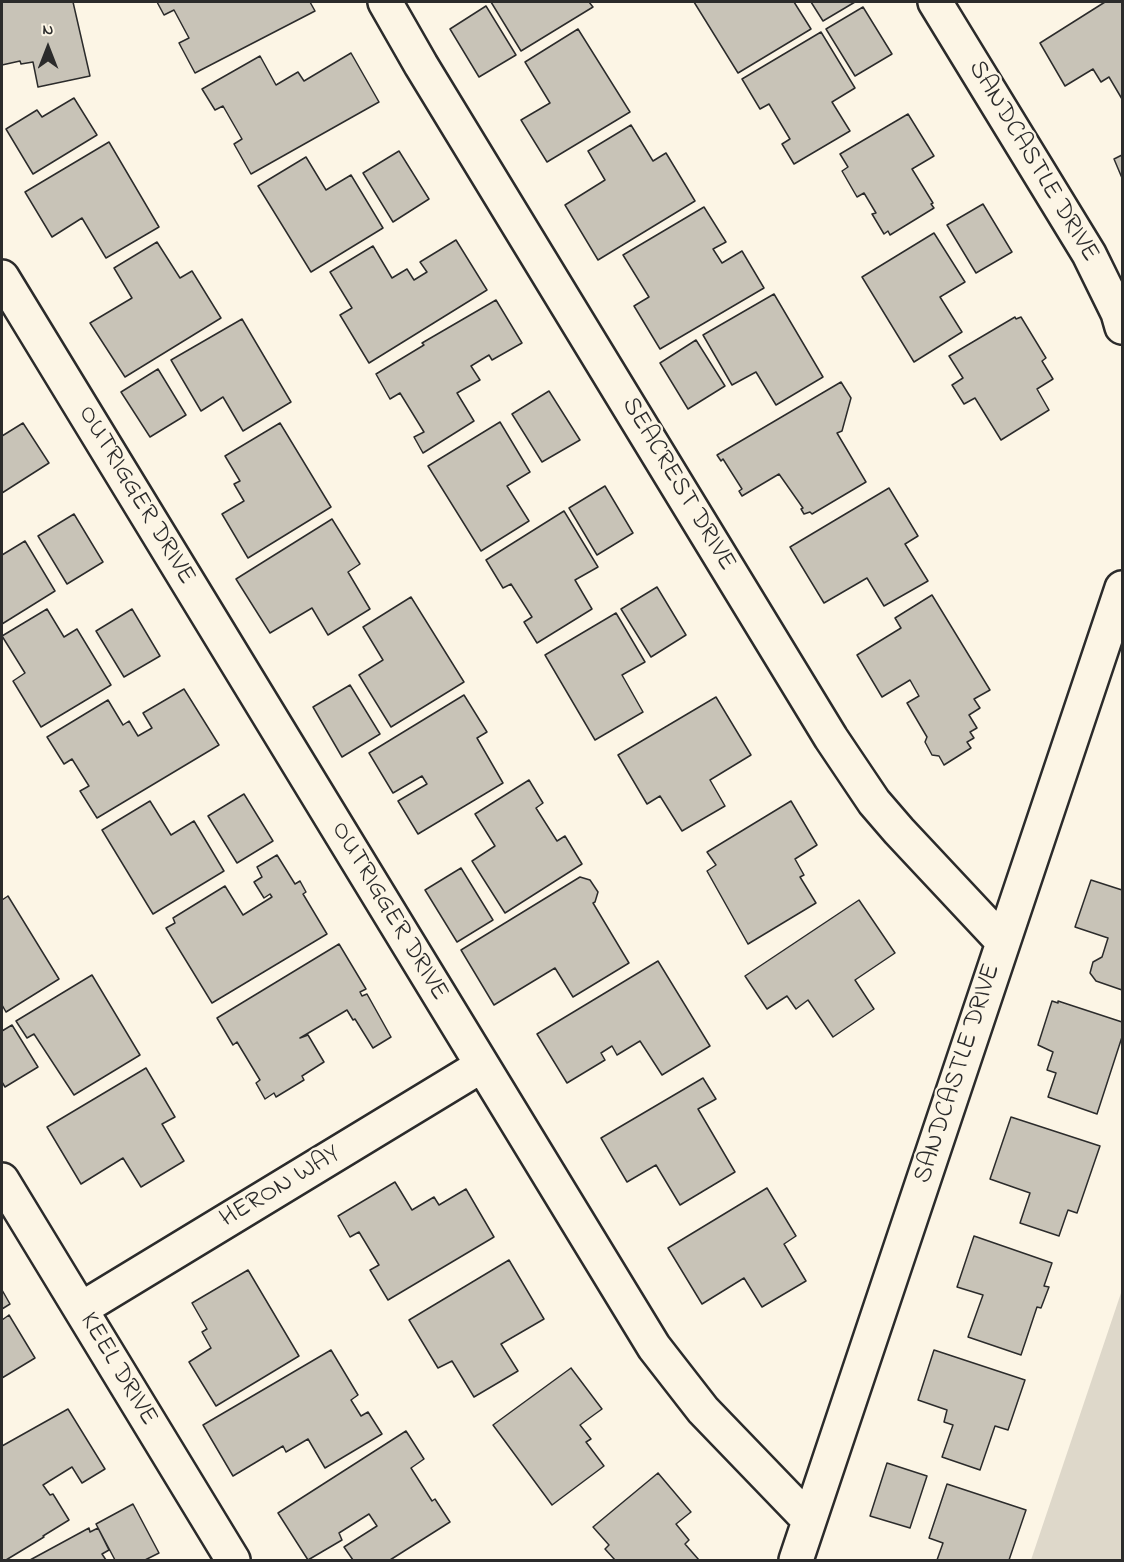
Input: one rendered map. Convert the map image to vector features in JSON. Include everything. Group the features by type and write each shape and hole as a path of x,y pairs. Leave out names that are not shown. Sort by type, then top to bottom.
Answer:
{"street":[{"name":"SEACREST DRIVE","path":"385,2 421,65 831,738 887,817 1004,942"},
{"name":"SANDCASTLE DRIVE","path":"935,2 1089,254 1118,313 1122,327"},
{"name":"OUTRIGGER DRIVE","path":"2,277 654,1347 703,1410 809,1520"},
{"name":"SANDCASTLE DRIVE","path":"796,1560 1122,588"},
{"name":"HERON WAY","path":"81,1310 481,1066"},
{"name":"KEEL DRIVE","path":"2,1180 233,1560"}],"shaded area":[{"path":"1122,1290 1122,1560 1031,1560"}],"building":[{"path":"2,2 73,2 90,76 38,87 33,62 21,64 20,61 2,65"},
{"path":"157,2 310,2 315,11 195,73 179,43 189,38 174,10 164,15"},
{"path":"491,2 589,2 593,7 521,51"},
{"path":"694,2 794,2 811,29 738,73"},
{"path":"811,2 855,2 823,21"},
{"path":"1105,2 1122,2 1122,99 1109,77 1101,82 1093,69 1065,86 1040,43"},
{"path":"486,6 516,55 479,77 450,29"},
{"path":"863,7 892,54 855,76 826,29"},
{"path":"578,29 630,112 547,162 521,120 550,103 525,62"},
{"path":"821,32 855,88 832,102 850,131 794,164 782,144 790,139 769,104 760,109 742,79"},
{"path":"351,53 379,102 251,174 234,144 242,139 223,106 215,110 202,89 260,56 276,85 298,72 304,81"},
{"path":"74,98 97,135 33,174 6,129 37,110 42,117"},
{"path":"908,114 934,156 912,169 934,208 890,235 888,231 884,234 872,214 876,213 864,193 857,197 842,171 848,167 840,154"},
{"path":"631,125 653,161 666,153 695,201 598,260 565,205 605,180 588,151"},
{"path":"109,142 159,227 106,258 82,218 52,237 25,192"},
{"path":"399,151 429,199 393,222 363,173"},
{"path":"1122,155 1122,178 1114,159"},
{"path":"306,157 326,190 351,175 383,228 311,272 258,186"},
{"path":"983,204 1012,252 976,273 947,225"},
{"path":"704,207 726,242 713,249 722,263 742,251 764,288 660,349 634,306 649,297 623,255"},
{"path":"934,233 965,282 940,297 962,332 914,362 862,277"},
{"path":"456,240 487,290 369,363 340,315 352,308 330,272 373,246 392,278 407,269 414,280 427,272 420,262"},
{"path":"157,242 180,278 192,271 221,318 125,377 90,323 132,298 114,268"},
{"path":"774,294 823,377 776,405 756,372 732,385 703,335"},
{"path":"496,300 522,343 492,360 489,355 471,366 480,380 457,393 474,421 423,453 414,437 424,432 400,393 390,399 376,374 424,345 422,343"},
{"path":"1015,317 1016,319 1021,317 1046,358 1042,361 1053,379 1037,389 1049,410 1001,440 975,398 964,404 952,385 963,378 949,356"},
{"path":"242,319 291,402 243,431 223,397 201,411 171,360"},
{"path":"696,340 725,386 688,409 660,363"},
{"path":"158,369 186,415 150,437 121,392"},
{"path":"841,382 851,398 842,431 837,433 866,482 812,514 810,512 804,514 801,509 803,508 779,474 742,496 739,491 742,489 723,459 721,461 717,455"},
{"path":"549,391 580,440 542,462 512,414"},
{"path":"500,422 530,472 507,486 529,521 481,551 428,466"},
{"path":"23,423 49,463 2,493 2,436"},
{"path":"280,423 331,507 248,558 222,514 244,501 234,484 240,481 225,456"},
{"path":"605,486 633,533 597,555 569,508"},
{"path":"889,488 918,536 905,544 928,581 884,606 867,578 824,603 790,547"},
{"path":"564,511 598,567 575,580 592,609 537,643 524,622 532,617 511,584 503,588 486,560"},
{"path":"74,514 103,562 67,584 38,536"},
{"path":"332,519 360,564 348,572 370,609 328,635 312,608 270,633 236,579"},
{"path":"25,541 55,591 2,624 2,555"},
{"path":"657,587 686,635 651,657 621,609"},
{"path":"932,595 990,690 974,699 980,708 969,715 977,728 970,732 974,738 967,742 971,748 944,765 939,756 932,755 925,742 927,737 907,703 919,696 910,680 882,697 857,655 901,628 895,618"},
{"path":"411,597 464,682 391,727 359,675 383,660 363,627"},
{"path":"47,609 64,637 77,629 111,685 41,727 13,681 25,673 2,636"},
{"path":"132,609 160,656 124,677 96,631"},
{"path":"616,613 645,662 622,675 643,712 595,740 545,655"},
{"path":"350,685 380,734 342,757 313,707"},
{"path":"184,689 219,745 97,818 80,791 89,786 72,759 64,764 47,737 108,700 123,725 129,721 138,736 152,728 143,713"},
{"path":"464,695 487,732 477,738 503,783 418,834 398,801 427,784 422,776 393,793 369,753"},
{"path":"716,697 751,755 710,780 725,806 682,831 660,796 647,804 618,755"},
{"path":"529,780 543,803 536,808 557,841 565,836 582,864 505,913 472,861 495,846 475,814"},
{"path":"244,794 273,841 237,863 208,816"},
{"path":"150,801 171,835 194,821 224,871 153,914 102,830"},
{"path":"791,801 817,845 795,859 804,875 800,877 816,903 748,944 707,871 716,865 707,852"},
{"path":"277,855 295,884 300,881 306,892 303,894 327,934 212,1003 166,928 175,923 173,918 225,886 243,915 272,897 270,894 264,898 254,882 262,877 257,867"},
{"path":"461,868 493,920 457,942 425,890"},
{"path":"580,877 590,880 598,892 593,903 629,963 573,997 555,968 494,1005 461,950"},
{"path":"1091,880 1122,890 1122,990 1096,981 1090,973 1093,962 1102,957 1108,938 1075,927"},
{"path":"8,896 59,979 6,1012 2,1005 2,900"},
{"path":"859,900 895,953 855,980 874,1009 833,1037 808,1000 796,1009 787,996 767,1009 745,976"},
{"path":"339,944 366,989 360,992 362,996 367,994 391,1037 373,1048 347,1010 300,1038 308,1035 324,1062 302,1076 304,1080 276,1097 274,1093 265,1099 256,1083 260,1080 237,1042 233,1045 217,1018"},
{"path":"658,961 710,1046 662,1075 640,1041 617,1055 612,1046 601,1053 605,1060 567,1083 537,1034"},
{"path":"92,975 140,1055 74,1095 34,1034 27,1038 16,1021"},
{"path":"1052,1001 1122,1022 1122,1037 1097,1114 1048,1097 1056,1073 1047,1070 1053,1052 1038,1045"},
{"path":"12,1025 38,1067 5,1087 2,1082 2,1031"},
{"path":"146,1068 175,1117 162,1124 184,1161 141,1187 123,1158 81,1184 47,1127"},
{"path":"703,1078 716,1099 698,1109 735,1172 680,1205 656,1165 627,1182 601,1138"},
{"path":"1011,1117 1100,1146 1077,1213 1068,1210 1059,1236 1020,1223 1030,1193 990,1179"},
{"path":"395,1182 412,1210 434,1197 439,1205 466,1189 494,1237 388,1300 370,1270 379,1265 359,1232 350,1237 338,1216"},
{"path":"767,1188 796,1236 784,1244 806,1281 762,1307 744,1278 702,1304 668,1248"},
{"path":"974,1236 1052,1263 1044,1286 1049,1287 1041,1308 1037,1307 1021,1355 968,1337 983,1295 957,1287"},
{"path":"509,1260 544,1319 501,1344 518,1371 474,1397 452,1361 438,1368 409,1320"},
{"path":"248,1270 299,1356 216,1406 189,1362 211,1348 202,1332 207,1329 192,1303"},
{"path":"2,1290 10,1304 2,1309"},
{"path":"9,1315 35,1358 2,1378 2,1320"},
{"path":"331,1350 358,1395 351,1400 361,1416 368,1412 382,1434 325,1468 308,1439 286,1452 283,1446 233,1476 203,1425"},
{"path":"934,1350 1025,1380 1008,1430 995,1426 980,1470 942,1457 953,1425 944,1422 947,1410 918,1400"},
{"path":"571,1368 602,1409 580,1425 591,1439 586,1442 604,1466 552,1505 493,1425"},
{"path":"68,1409 105,1469 82,1483 72,1467 43,1485 50,1495 53,1494 69,1520 6,1560 2,1560 2,1446"},
{"path":"406,1431 424,1459 411,1468 432,1501 435,1499 450,1522 390,1560 353,1560 344,1547 377,1526 369,1514 339,1533 342,1540 308,1560 278,1513"},
{"path":"887,1463 927,1476 910,1528 870,1516"},
{"path":"658,1473 691,1512 676,1524 689,1540 685,1544 699,1560 615,1560 605,1549 609,1545 593,1527"},
{"path":"947,1484 1026,1510 1009,1560 937,1560 943,1543 929,1538"},
{"path":"133,1504 159,1553 145,1560 115,1560 96,1524"},
{"path":"89,1528 90,1532 98,1528 109,1550 102,1554 106,1560 30,1560"}]}
